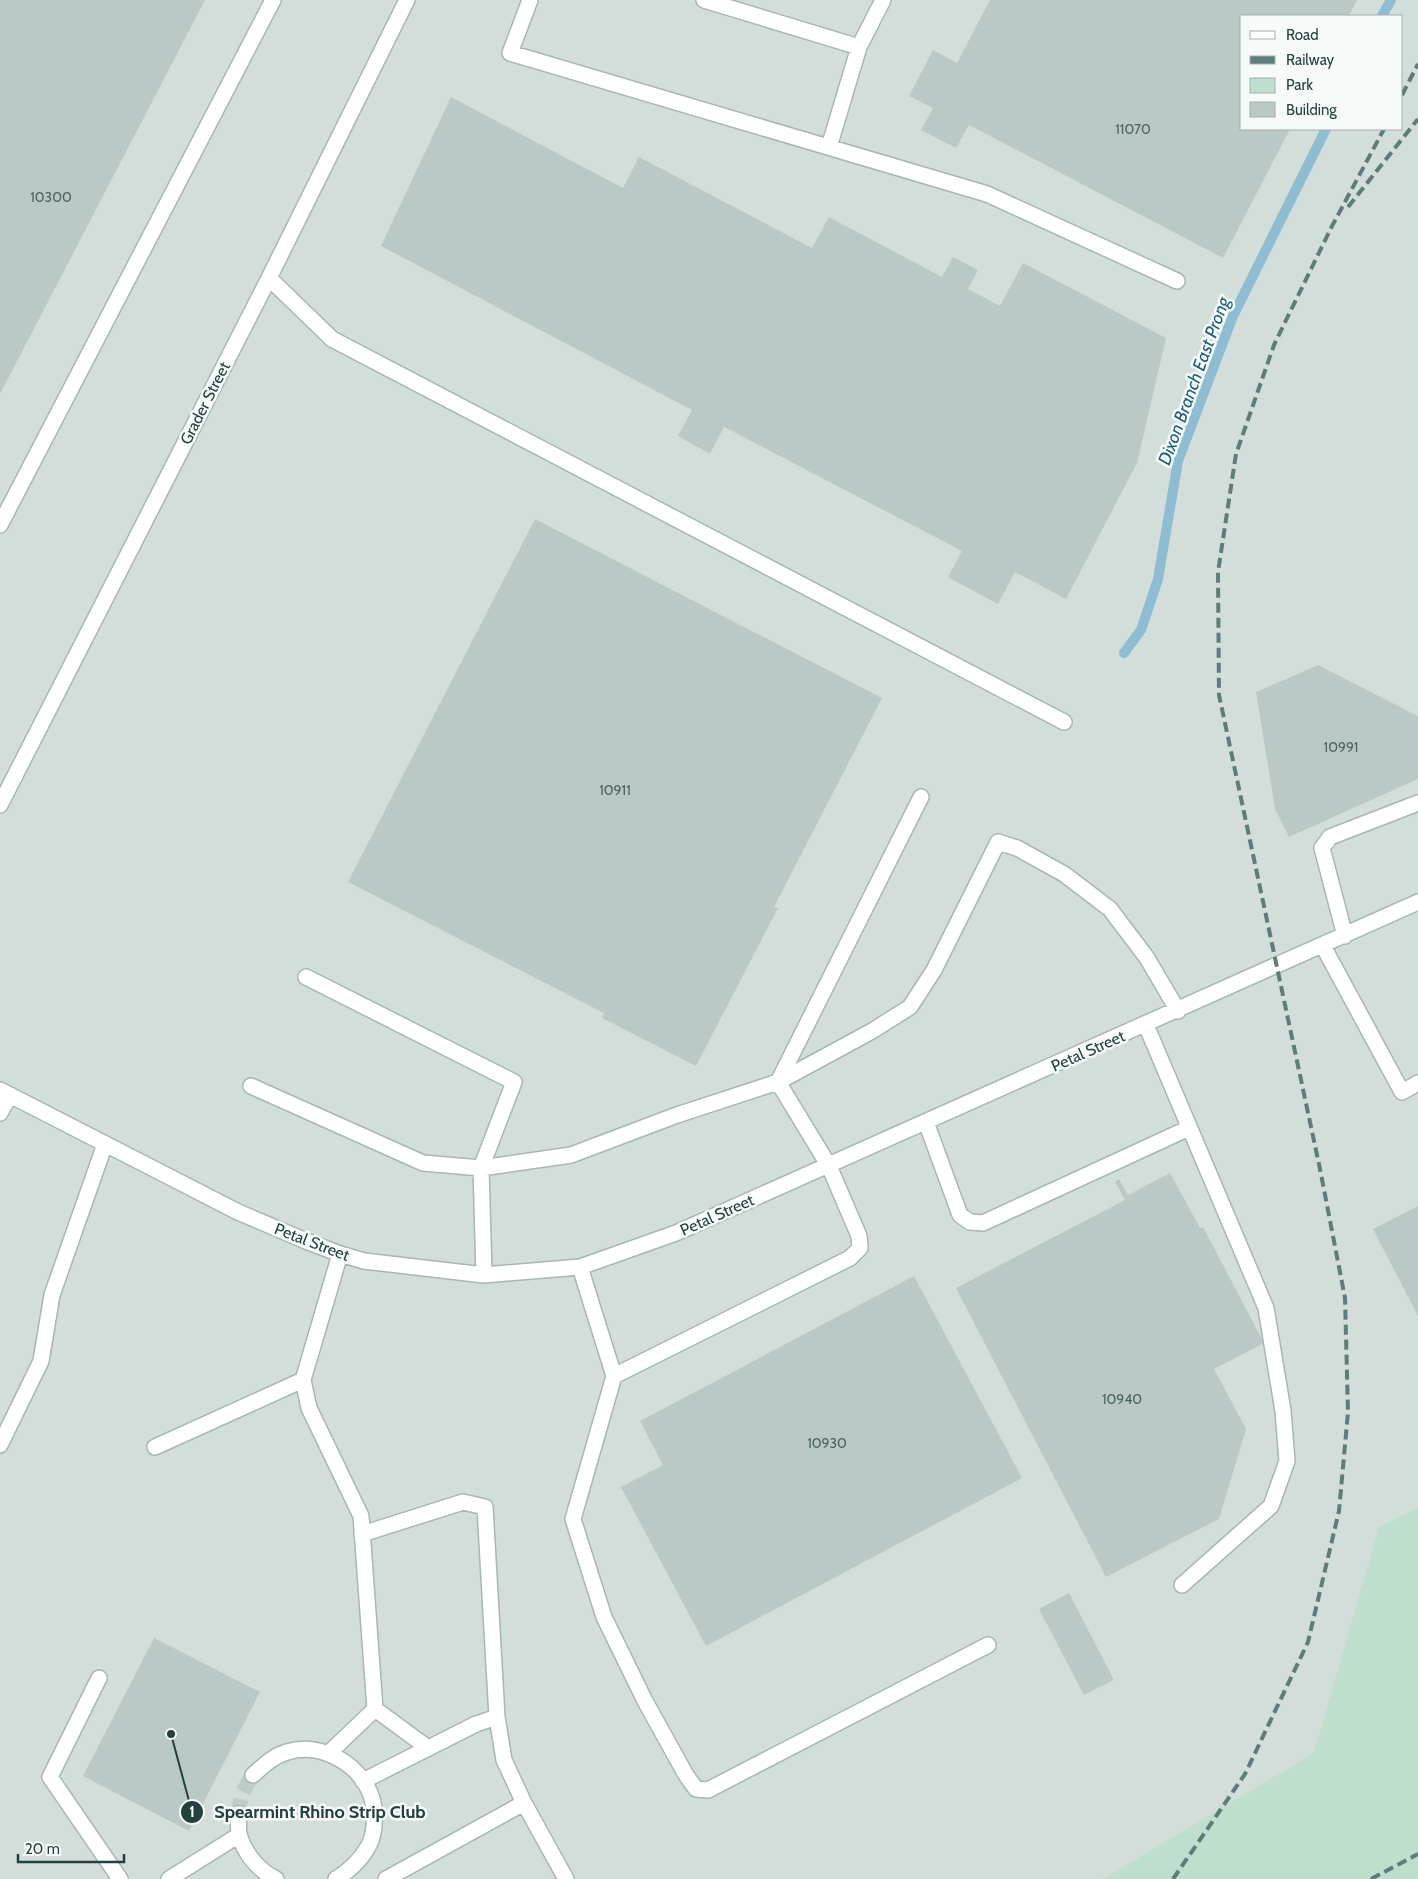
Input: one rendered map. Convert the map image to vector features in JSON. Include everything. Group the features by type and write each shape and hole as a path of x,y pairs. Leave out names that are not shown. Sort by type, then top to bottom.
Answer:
{"street":[{"path":"0,525 273,0"},
{"name":"Grader Street","path":"0,805 269,278 407,0"},
{"path":"530,0 510,53 987,194 1178,281"},
{"path":"704,0 859,47"},
{"path":"829,147 859,47 883,0"},
{"path":"269,278 332,339 1064,722"},
{"path":"778,1082 922,797"},
{"path":"1345,936 1322,848 1330,837 1418,803"},
{"path":"251,1086 423,1163 481,1168 571,1155 677,1115 778,1082 872,1031 910,1007 934,970 998,842 1018,848 1064,874 1110,910 1147,958 1178,1011"},
{"name":"Petal Street","path":"5,1092 238,1212 340,1254 364,1261 484,1275 580,1267 676,1233 1178,1011 1418,902"},
{"path":"1323,946 1402,1092 1418,1083"},
{"path":"306,977 514,1082 481,1168 484,1275"},
{"path":"1146,1025 1266,1308 1284,1411 1287,1461 1271,1506 1182,1584"},
{"path":"614,1376 850,1258 860,1248 858,1236 829,1166 778,1082"},
{"path":"0,1113 5,1092"},
{"path":"926,1122 960,1215 970,1222 983,1223 1189,1128"},
{"path":"0,1445 42,1361 52,1295 105,1144"},
{"path":"340,1254 303,1380 309,1408 361,1516 375,1709 428,1748"},
{"path":"580,1267 614,1376 573,1519 604,1617 645,1701 686,1775 696,1789 708,1790 988,1645"},
{"path":"155,1447 303,1380"},
{"path":"362,1534 463,1502 485,1507 497,1717 504,1760 524,1803 566,1879"},
{"path":"99,1678 50,1777 120,1879"},
{"path":"329,1753 375,1709"},
{"path":"363,1780 476,1724 497,1717"},
{"path":"253,1775 268,1761 288,1752 308,1750 329,1753 352,1766 363,1780 373,1802 374,1826 368,1849 353,1868 336,1879"},
{"path":"386,1879 524,1803"},
{"path":"238,1814 239,1835 250,1857 266,1874 276,1879"},
{"path":"169,1879 239,1835"}],"shaded area":[{"path":"0,0 1418,0 1418,1879 0,1879"}],"green space":[{"path":"1418,1507 1418,1879 1103,1879 1314,1753 1379,1527"}],"building":[{"path":"0,0 205,0 0,394"},
{"path":"990,0 1357,0 1350,15 1240,15 1240,130 1289,130 1223,258 969,125 956,148 921,130 933,108 909,96 933,50 957,63"},
{"path":"451,97 623,188 639,157 812,248 829,217 942,277 953,257 978,270 968,289 1000,306 1023,263 1166,338 1137,463 1066,599 1015,572 998,604 948,577 962,551 724,427 710,454 678,436 692,410 381,246"},
{"path":"535,519 882,698 774,907 778,908 696,1066 602,1018 604,1013 348,882"},
{"path":"1318,665 1418,716 1418,779 1289,837 1275,809 1256,692"},
{"path":"1170,1173 1200,1228 1203,1227 1264,1343 1214,1369 1246,1429 1219,1519 1106,1577 956,1288 1125,1200 1115,1182 1119,1179 1128,1195"},
{"path":"1418,1206 1418,1316 1373,1229"},
{"path":"914,1276 1022,1478 706,1646 621,1487 663,1465 640,1421"},
{"path":"1069,1593 1114,1680 1084,1695 1039,1609"},
{"path":"154,1638 260,1692 189,1831 83,1776"}],"waterway":[{"name":"Dixon Branch East Prong","path":"1383,15 1391,0"},
{"name":"Dixon Branch East Prong","path":"1124,653 1141,630 1158,579 1178,461 1233,316 1326,130"}],"tunnel":[{"path":"238,1814 242,1793 253,1775"}],"railway":[{"path":"1403,93 1418,64"},
{"path":"1348,207 1418,119"},
{"path":"1173,1879 1245,1774 1308,1642 1339,1511 1348,1412 1345,1298 1320,1169 1219,695 1218,572 1236,454 1274,345 1331,228 1383,130"},
{"path":"1371,1879 1418,1854"}],"place":[{"name":"Spearmint Rhino Strip Club","path":"171,1734"}]}
